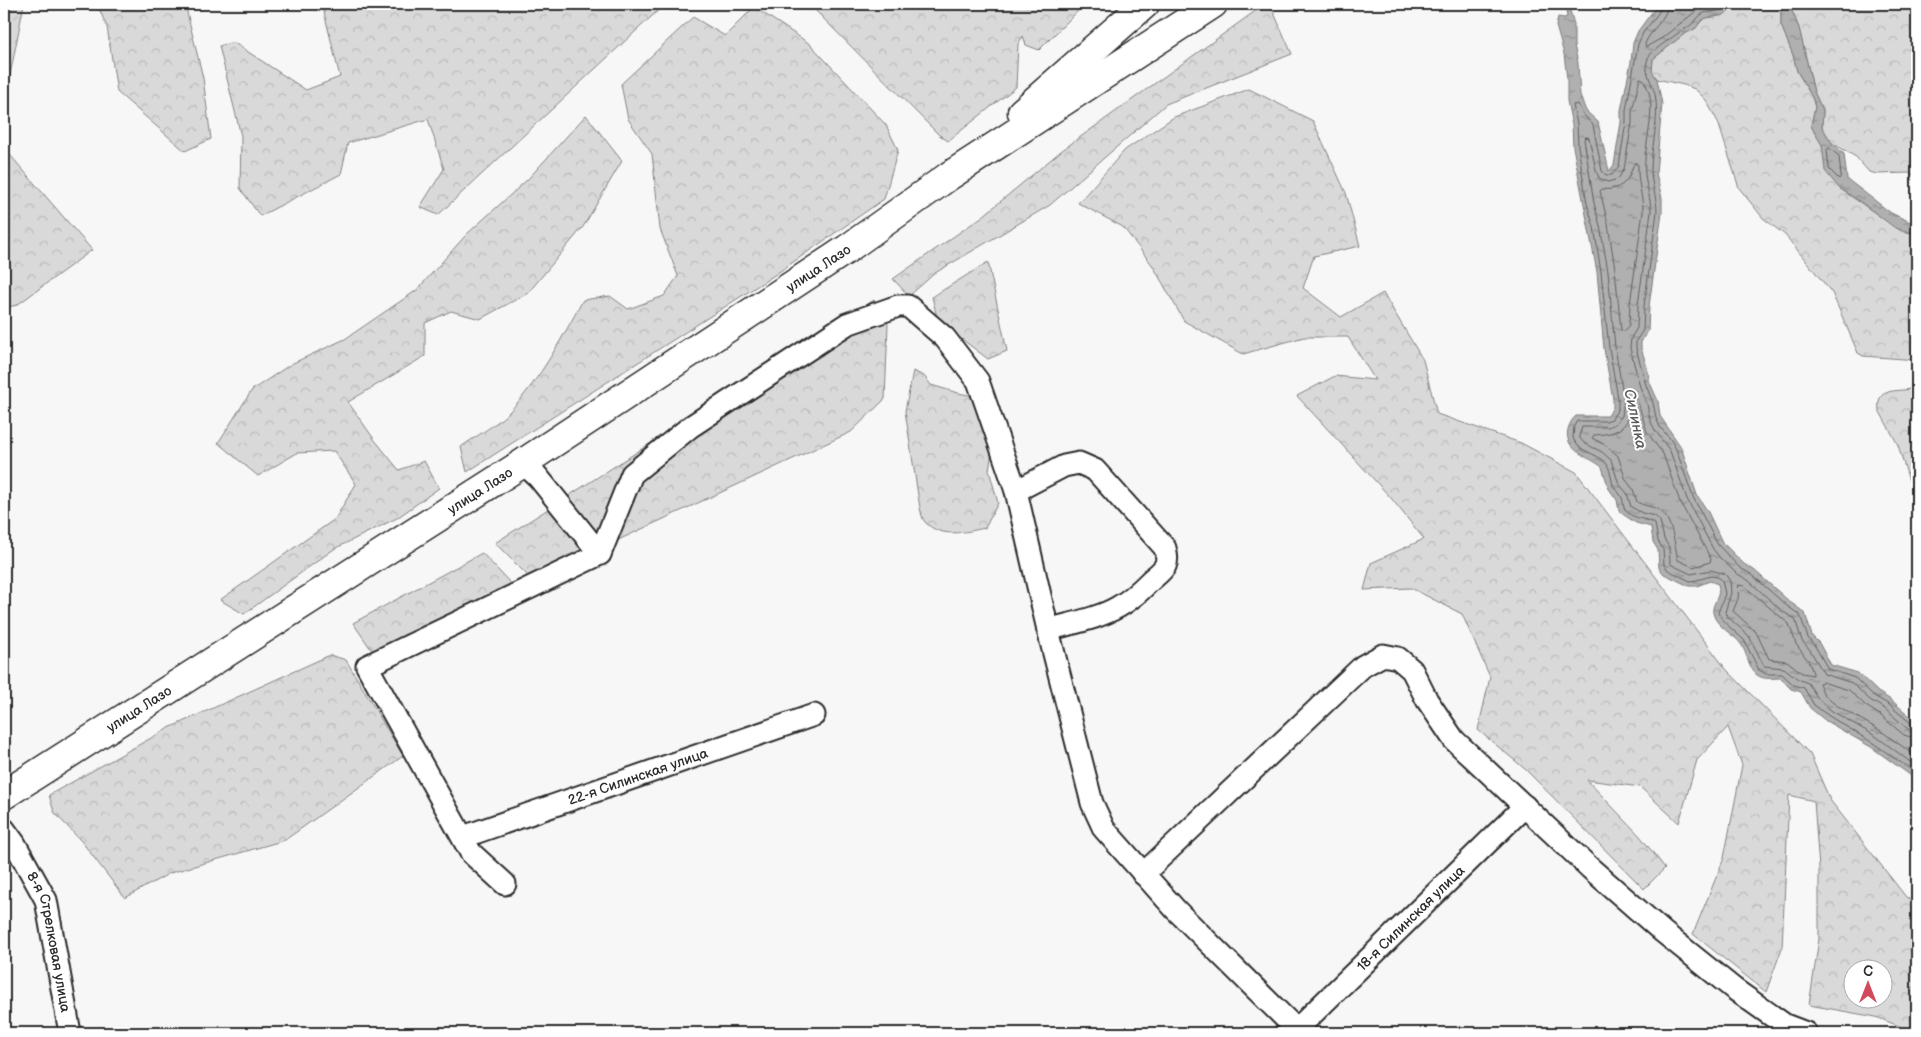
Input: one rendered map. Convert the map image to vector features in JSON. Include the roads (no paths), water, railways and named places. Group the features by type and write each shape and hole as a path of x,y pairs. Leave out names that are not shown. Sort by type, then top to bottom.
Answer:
{"main road":[{"name":"улица Лазо","path":"949,176 1145,4"},
{"name":"улица Лазо","path":"4,795 523,463 847,249 949,176 1211,5"}],"street":[{"path":"505,884 471,853 367,666 600,554 632,474 690,427 847,324 898,306 908,306 945,338 978,381 1016,491 1048,630 1092,804 1104,829 1176,910 1298,1032"},
{"path":"523,463 538,477 600,554"},
{"path":"1016,491 1064,466 1079,464 1095,470 1165,548 1168,558 1165,567 1138,594 1118,608 1048,630"},
{"path":"1143,874 1363,666 1383,655 1398,658 1412,670 1427,700 1454,740 1590,868 1663,932 1784,1029 1806,1033"},
{"name":"22-я Силинская улица","path":"463,837 814,715"},
{"name":"18-я Силинская улица","path":"1298,1032 1525,806"},
{"name":"8-я Стрелковая улица","path":"4,829 15,844 46,900 70,1033"}],"water":[{"name":"Силинка","path":"1565,4 1568,4 1574,24 1574,45 1578,63 1580,96 1586,111 1598,122 1609,171 1614,165 1621,122 1621,110 1633,43 1638,31 1658,4 1732,4 1732,8 1724,15 1706,18 1701,21 1696,28 1683,35 1653,59 1652,71 1657,79 1662,104 1656,173 1662,198 1662,213 1649,306 1648,331 1641,342 1641,348 1650,383 1658,401 1660,416 1681,447 1697,495 1708,512 1722,542 1744,564 1754,570 1805,613 1812,636 1819,643 1831,665 1858,673 1878,692 1891,700 1917,722 1917,790 1913,786 1913,780 1910,775 1871,747 1826,721 1810,708 1801,692 1791,689 1780,678 1762,678 1757,675 1750,665 1741,644 1715,618 1713,606 1719,593 1718,584 1710,581 1697,586 1689,586 1664,574 1659,568 1658,550 1653,542 1651,527 1636,523 1619,511 1617,500 1609,489 1602,467 1578,452 1569,443 1568,429 1571,421 1576,416 1608,416 1613,407 1613,399 1604,349 1597,272 1573,147 1572,125 1567,101 1564,54 1556,26 1558,17 1567,17"},
{"path":"1781,4 1789,4 1799,28 1814,92 1823,111 1822,127 1832,143 1844,154 1847,179 1891,213 1917,225 1917,234 1895,228 1839,188 1825,171 1822,145 1811,126 1815,107 1812,97 1797,71 1781,25"}]}
